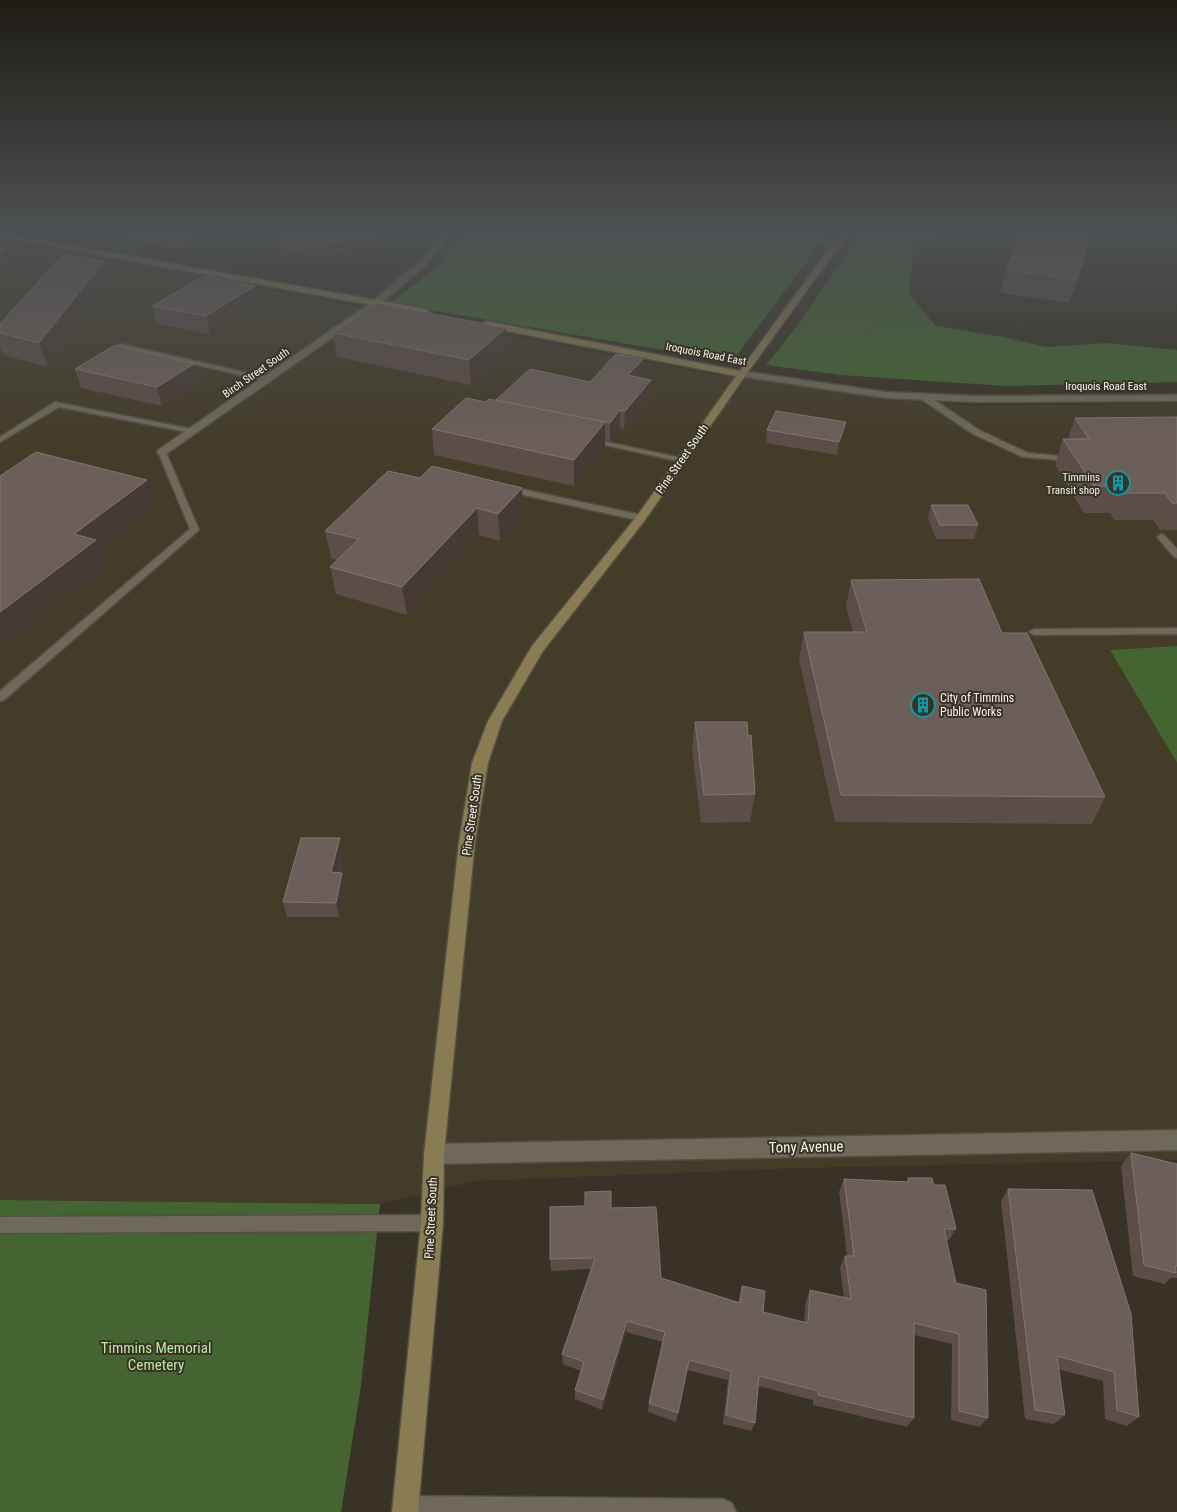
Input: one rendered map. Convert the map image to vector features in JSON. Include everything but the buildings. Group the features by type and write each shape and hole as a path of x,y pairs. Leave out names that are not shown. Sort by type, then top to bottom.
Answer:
{"street":[{"path":"368,302 434,314"},
{"name":"Pine Street South","path":"405,1511 432,1223 434,1154 467,842 480,763 495,722 537,649 641,518 795,302"},
{"name":"Birch Street South","path":"162,452 376,303"},
{"name":"Iroquois Road East","path":"472,322 742,374 886,395 975,400 1177,398"},
{"name":"Tony Avenue","path":"434,1154 1177,1140"},
{"path":"405,1511 723,1512"}],"lane":[{"path":"121,346 266,379"},
{"path":"924,397 976,432 1026,455 1060,458"},
{"path":"0,440 58,404 192,431"},
{"path":"586,440 682,460"},
{"path":"0,697 195,530 162,452"},
{"path":"495,486 641,518"},
{"path":"1161,537 1177,555"},
{"path":"1034,632 1177,631"},
{"path":"0,1225 432,1223"}],"shaded area":[{"path":"0,302 329,302 711,374 971,406 1177,403 1177,646 1110,650 1177,763 1177,1160 799,1168 476,1181 380,1204 0,1200"}],"green space":[{"path":"393,302 777,302 732,362 391,303"},
{"path":"814,302 899,302 880,317 840,375 766,365"},
{"path":"899,302 915,302 936,326 1003,337 1046,347 1107,343 1177,350 1177,382 1006,386 840,375 880,317"},
{"path":"1177,646 1177,763 1110,650"},
{"name":"Timmins Memorial Cemetery","path":"0,1200 380,1204 361,1386 341,1512 0,1512"}],"place":[{"name":"Timmins Transit shop","path":"1118,483"},
{"name":"City of Timmins Public Works","path":"923,705"}]}
